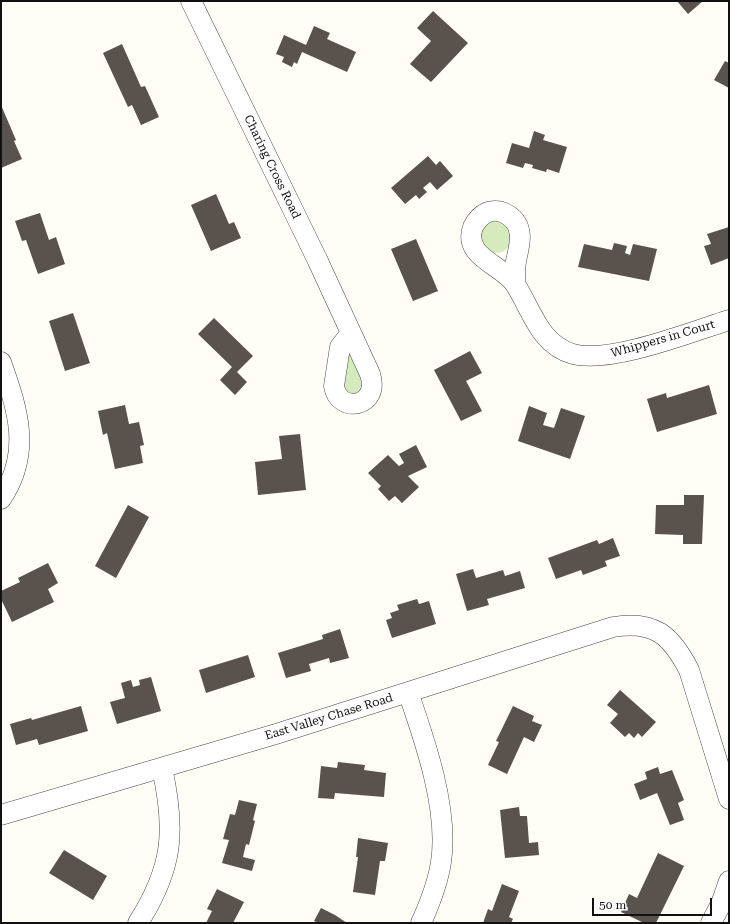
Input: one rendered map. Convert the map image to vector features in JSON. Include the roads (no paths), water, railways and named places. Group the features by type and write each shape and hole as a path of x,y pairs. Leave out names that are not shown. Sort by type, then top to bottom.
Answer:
{"street":[{"name":"Charing Cross Road","path":"192,1 352,333"},
{"name":"Whippers in Court","path":"515,282 532,318 545,336 563,350 574,354 588,356 610,355 729,320"},
{"path":"1,362 18,422 19,456 6,491"},
{"name":"East Valley Chase Road","path":"1,815 162,768 613,627 636,624 656,630 665,635 672,643 689,670 729,799"},
{"path":"408,692 428,748 439,804 442,830 441,861 435,888 421,923"},
{"path":"138,923 161,882 169,849 169,800 162,768"},
{"path":"711,923 721,904 729,881"}]}
